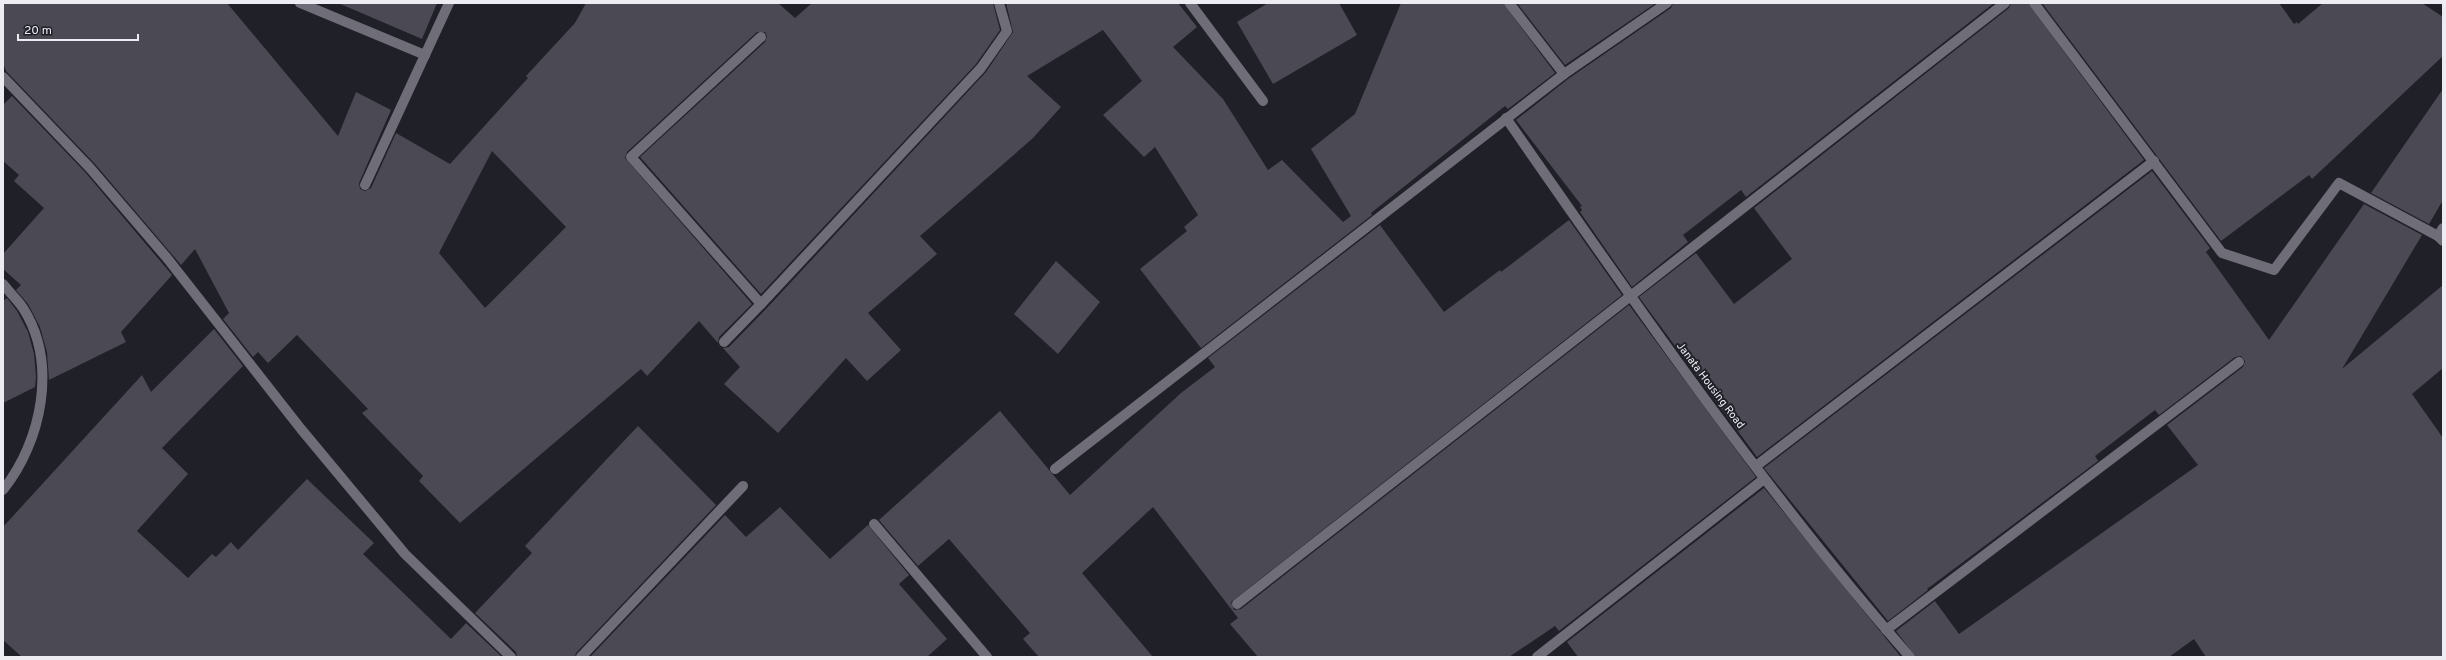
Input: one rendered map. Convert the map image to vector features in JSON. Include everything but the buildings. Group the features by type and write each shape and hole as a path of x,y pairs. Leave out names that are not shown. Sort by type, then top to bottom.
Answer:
{"street":[{"path":"300,3 425,55"},
{"path":"365,185 449,3"},
{"path":"724,342 981,68 1007,30 999,3"},
{"path":"1190,3 1263,101"},
{"path":"1509,3 1564,74"},
{"path":"1055,469 1506,118 1564,74 1667,3"},
{"path":"1237,604 2004,3"},
{"path":"2034,3 2222,253 2274,270 2339,183 2441,235"},
{"path":"761,37 631,157 761,304"},
{"path":"3,77 90,168 168,258 300,429 405,554 511,657"},
{"name":"Janata Housing Road","path":"1506,118 1630,296 1756,466 1764,479 1886,630 1910,657"},
{"path":"1756,466 2154,162"},
{"path":"3,284 23,308 34,334 43,365 41,403 29,445 11,480 3,490"},
{"path":"1886,630 2239,362"},
{"path":"1537,657 1764,479"},
{"path":"581,657 743,486"},
{"path":"874,524 987,657"}]}
